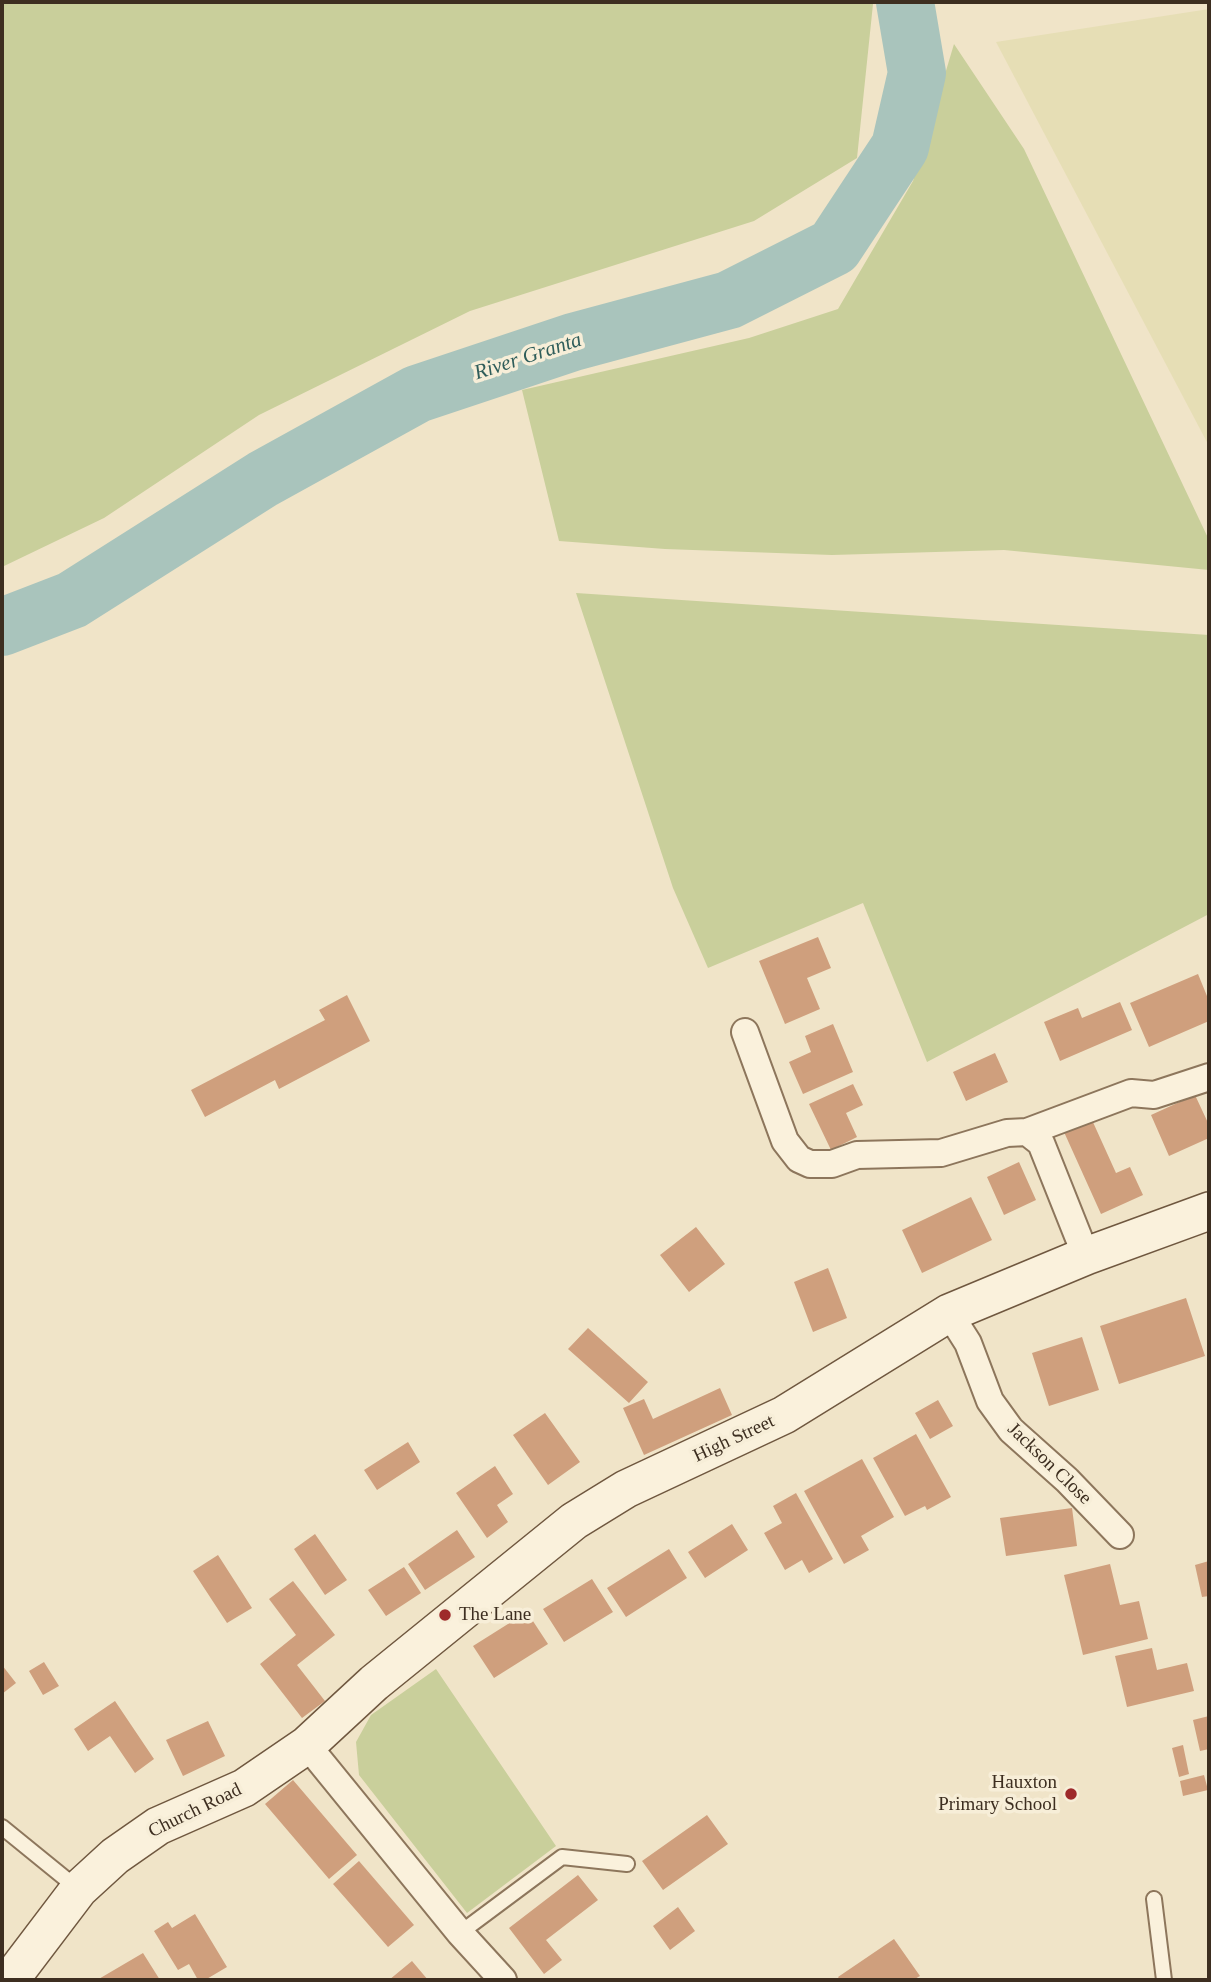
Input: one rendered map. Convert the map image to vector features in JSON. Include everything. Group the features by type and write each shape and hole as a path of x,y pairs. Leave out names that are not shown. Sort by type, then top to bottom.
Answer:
{"street":[{"path":"746,1032 785,1141 799,1159 821,1166 857,1155 941,1153 1007,1133 1027,1132 1131,1093 1154,1095 1209,1077"},
{"path":"1027,1132 1041,1143 1086,1256"},
{"name":"High Street","path":"307,1745 374,1683 574,1521 626,1489 784,1415 949,1313 1086,1256 1209,1211"},
{"name":"Jackson Close","path":"949,1313 968,1343 990,1401 1011,1430 1067,1479 1120,1535"},
{"path":"307,1745 460,1933 503,1980"},
{"name":"Church Road","path":"10,1980 79,1889 115,1856 158,1826 244,1787 307,1745"}],"lane":[{"path":"2,1826 7,1837 79,1889"},
{"path":"460,1933 562,1857 626,1864"},
{"path":"1154,1899 1164,1980"}],"shaded area":[{"path":"1209,9 1209,446 996,42"}],"green space":[{"path":"2,2 873,4 857,158 754,221 470,311 259,415 104,518 2,567"},
{"path":"954,44 1024,149 1209,540 1209,570 1004,550 832,555 665,549 559,541 522,390 749,338 838,309 913,181"},
{"path":"576,593 1209,635 1209,914 927,1062 863,903 708,968 673,888"},
{"path":"436,1669 556,1846 467,1913 359,1775 356,1742 371,1715"}],"building":[{"path":"818,937 831,968 807,978 820,1009 785,1024 759,961"},
{"path":"1198,974 1209,1001 1209,1021 1149,1047 1130,1003"},
{"path":"347,995 370,1041 279,1089 275,1080 205,1117 191,1090 325,1020 319,1010"},
{"path":"1120,1002 1132,1030 1060,1061 1044,1022 1078,1008 1082,1018"},
{"path":"833,1024 853,1072 803,1094 789,1062 811,1052 805,1036"},
{"path":"995,1053 1008,1082 966,1101 953,1072"},
{"path":"853,1084 863,1105 846,1113 857,1137 831,1150 809,1104"},
{"path":"1195,1095 1209,1125 1209,1138 1169,1156 1151,1115"},
{"path":"1092,1120 1116,1173 1130,1167 1143,1195 1101,1214 1064,1132"},
{"path":"1019,1162 1036,1200 1004,1215 987,1177"},
{"path":"971,1197 992,1240 922,1273 902,1230"},
{"path":"696,1227 725,1264 689,1292 660,1255"},
{"path":"828,1268 847,1318 813,1332 794,1282"},
{"path":"1186,1298 1205,1356 1119,1384 1100,1326"},
{"path":"588,1328 648,1382 629,1403 568,1349"},
{"path":"1082,1337 1099,1390 1049,1406 1032,1353"},
{"path":"720,1388 732,1415 644,1455 623,1408 644,1399 653,1419"},
{"path":"938,1400 953,1426 930,1439 915,1413"},
{"path":"545,1413 580,1462 548,1485 513,1435"},
{"path":"916,1434 951,1497 927,1510 925,1506 905,1516 873,1458"},
{"path":"408,1442 420,1462 377,1490 364,1470"},
{"path":"862,1459 894,1517 861,1536 869,1550 844,1564 804,1491"},
{"path":"495,1466 513,1494 497,1505 508,1522 487,1538 456,1493"},
{"path":"796,1493 833,1559 809,1573 802,1560 785,1570 764,1533 782,1523 773,1506"},
{"path":"1072,1508 1077,1546 1006,1556 1000,1518"},
{"path":"732,1524 748,1550 705,1578 688,1552"},
{"path":"457,1530 475,1557 425,1590 408,1564"},
{"path":"315,1534 347,1580 325,1595 294,1549"},
{"path":"669,1549 687,1578 626,1617 607,1588"},
{"path":"218,1555 252,1608 227,1623 193,1571"},
{"path":"1209,1561 1209,1596 1202,1597 1195,1565"},
{"path":"1110,1564 1120,1605 1139,1601 1148,1639 1083,1655 1064,1575"},
{"path":"404,1567 421,1593 386,1616 368,1590"},
{"path":"592,1579 613,1612 564,1642 543,1609"},
{"path":"293,1581 335,1635 297,1665 325,1701 302,1718 260,1664 296,1635 269,1599"},
{"path":"527,1612 548,1644 494,1678 473,1646"},
{"path":"1152,1648 1157,1670 1187,1663 1194,1691 1127,1707 1115,1656"},
{"path":"44,1662 59,1686 43,1695 29,1671"},
{"path":"2,1665 16,1683 2,1694"},
{"path":"115,1701 154,1759 135,1773 110,1736 88,1751 74,1729"},
{"path":"1209,1716 1209,1749 1200,1751 1193,1720"},
{"path":"208,1721 225,1756 183,1776 166,1740"},
{"path":"1183,1745 1189,1774 1179,1777 1172,1748"},
{"path":"1204,1775 1208,1790 1183,1796 1180,1781"},
{"path":"293,1780 357,1855 329,1879 265,1804"},
{"path":"707,1815 728,1844 663,1890 642,1861"},
{"path":"359,1861 414,1925 388,1947 333,1884"},
{"path":"578,1875 598,1900 546,1940 562,1960 544,1974 509,1928"},
{"path":"678,1907 695,1931 670,1950 653,1926"},
{"path":"195,1914 227,1967 205,1980 198,1980 189,1964 178,1970 154,1931 168,1922 172,1928"},
{"path":"894,1939 920,1976 913,1980 840,1980 838,1977"},
{"path":"143,1953 160,1980 97,1980"},
{"path":"412,1961 428,1980 389,1980"}],"waterway":[{"name":"River Granta","path":"2,627 72,600 263,479 417,394 573,342 729,300 834,247 900,147 917,73 905,2"}],"place":[{"name":"The Lane","path":"445,1615"},
{"name":"Hauxton Primary School","path":"1071,1794"}]}
